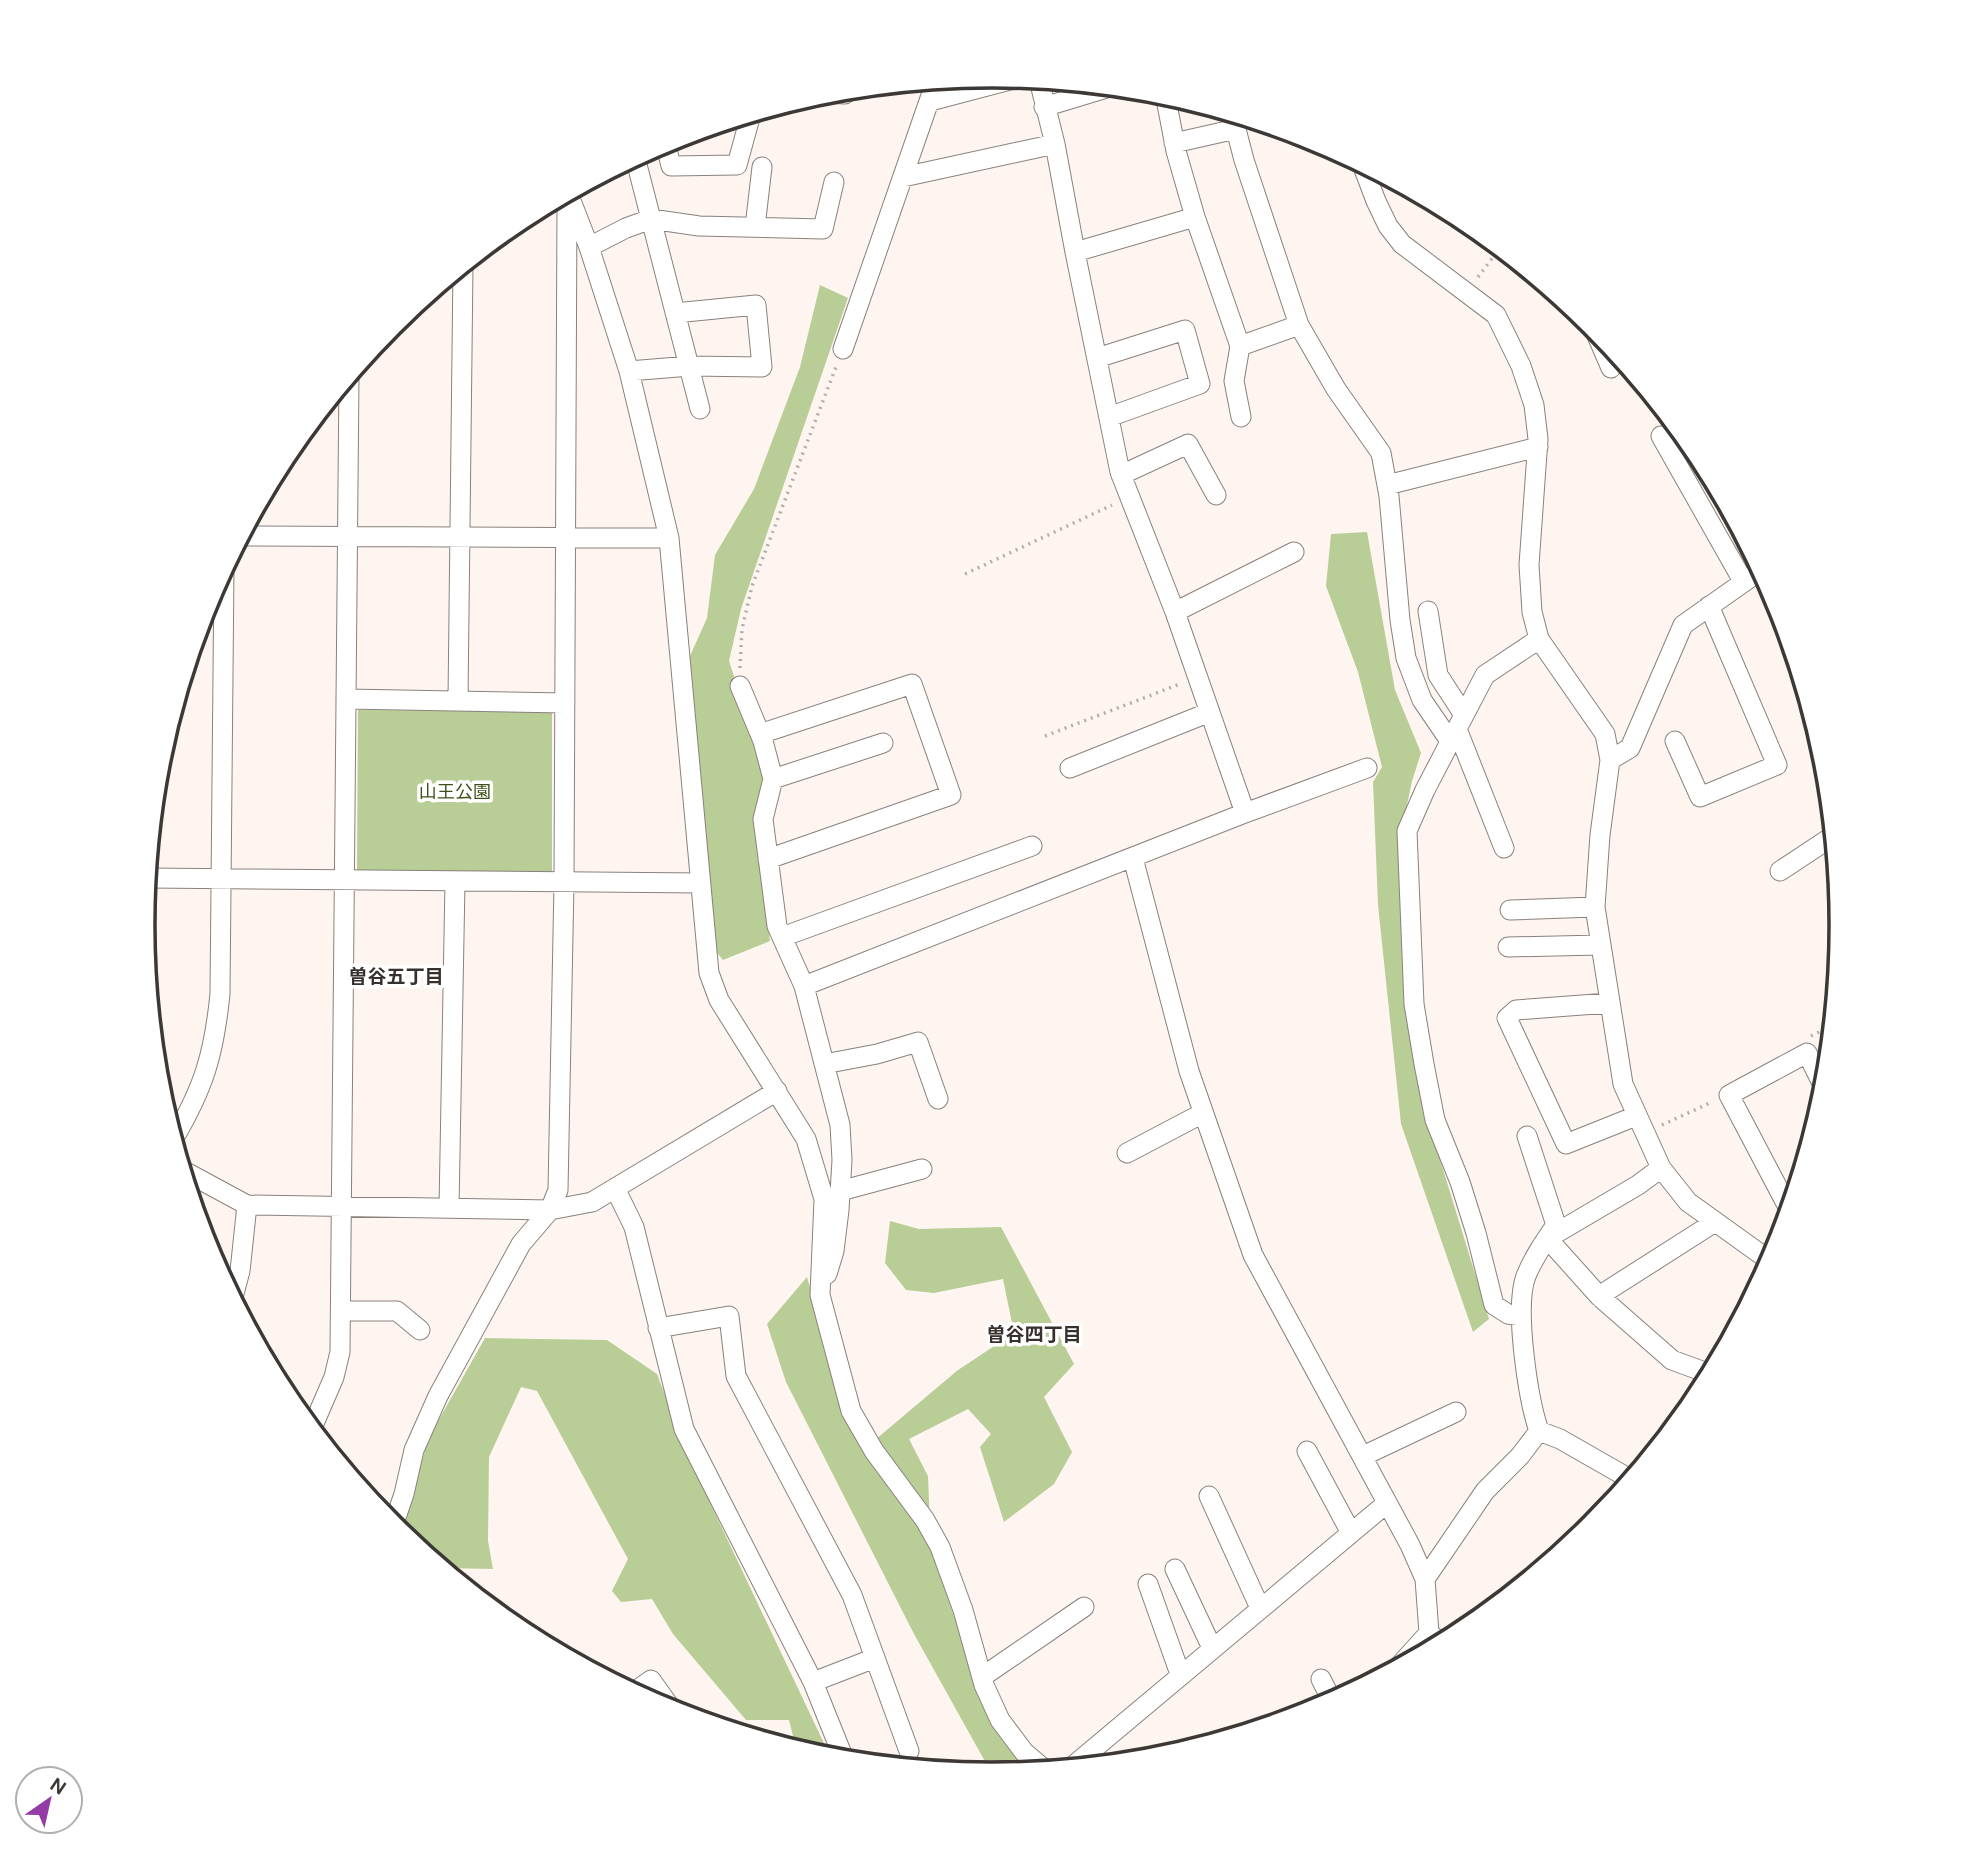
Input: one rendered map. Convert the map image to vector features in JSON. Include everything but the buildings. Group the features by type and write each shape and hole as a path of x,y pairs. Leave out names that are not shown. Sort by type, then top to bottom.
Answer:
{"street":[{"path":"930,101 979,88"},
{"path":"843,349 933,89"},
{"path":"1041,89 1055,144 1074,252 1121,475 1175,612 1245,813"},
{"path":"1044,107 1088,94"},
{"path":"1167,107 1174,143 1195,217 1240,346 1234,381 1241,417"},
{"path":"1174,143 1230,122"},
{"path":"668,153 671,166 737,165 748,124"},
{"path":"1235,124 1244,160 1299,325 1336,388 1381,453 1406,658 1422,700 1457,729"},
{"path":"904,177 1055,144"},
{"path":"638,167 700,409"},
{"path":"755,227 762,167"},
{"path":"1367,177 1388,226 1402,244 1496,316 1510,342 1534,405 1538,447 1529,565 1532,612 1539,639 1605,734 1610,760 1600,835 1595,907 1623,1084 1661,1168 1688,1202 1761,1254"},
{"path":"589,247 651,219 699,226 823,229 834,182"},
{"path":"571,201 589,247 629,371 668,538 709,973 719,1000 806,1139 824,1199 820,1295 851,1411 874,1451 925,1520 940,1547 982,1677 1000,1720 1024,1752 1034,1760"},
{"path":"397,1513 414,1450 438,1396 521,1244 550,1210 558,1190 564,883 568,203"},
{"path":"1074,252 1195,217"},
{"path":"458,700 463,276"},
{"path":"629,371 690,366 762,367 756,305 675,313"},
{"path":"1240,346 1299,325"},
{"path":"1097,358 1185,330 1200,384 1109,417"},
{"path":"1606,357 1611,368"},
{"path":"316,1418 334,1377 340,1352 349,390"},
{"path":"1661,436 1743,581"},
{"path":"1121,475 1188,444 1216,495"},
{"path":"1387,485 1538,447"},
{"path":"251,536 668,538"},
{"path":"1175,612 1294,552"},
{"path":"1610,760 1630,748 1683,625 1752,575"},
{"path":"181,1127 205,1077 216,1029 220,994 225,591"},
{"path":"1675,741 1700,797 1777,765 1709,606"},
{"path":"1428,611 1437,675 1504,848"},
{"path":"1521,1316 1508,1314 1494,1305 1460,1182 1435,1120 1414,1004 1407,831 1425,790 1485,675 1539,639"},
{"path":"760,734 912,684 951,795 768,859"},
{"path":"740,686 760,734 773,779 763,819 777,926 804,986 840,1125 841,1191 834,1251 820,1295"},
{"path":"346,699 565,703"},
{"path":"1070,768 1210,712"},
{"path":"773,779 883,743"},
{"path":"804,986 1367,768"},
{"path":"1780,871 1824,842"},
{"path":"782,937 1032,846"},
{"path":"1133,858 1189,1071 1253,1255 1363,1456 1425,1579 1434,1634"},
{"path":"157,878 701,883"},
{"path":"449,1209 455,882"},
{"path":"1510,910 1595,907"},
{"path":"1508,947 1600,945"},
{"path":"1609,1003 1516,1010 1507,1018 1566,1144 1640,1124"},
{"path":"824,1064 877,1054 918,1042 938,1099"},
{"path":"1783,1198 1729,1095 1807,1053 1816,1071"},
{"path":"194,1176 247,1205 550,1210 592,1202 777,1091"},
{"path":"1127,1153 1203,1113"},
{"path":"1527,1136 1556,1225 1524,1279 1521,1316 1532,1413 1539,1431"},
{"path":"1547,1238 1638,1185 1661,1168"},
{"path":"841,1191 922,1169"},
{"path":"615,1188 634,1227 684,1429 813,1682 839,1747"},
{"path":"236,1284 247,1205"},
{"path":"1599,1296 1715,1222"},
{"path":"1547,1238 1599,1296 1672,1360 1700,1370"},
{"path":"341,1311 397,1311 420,1330"},
{"path":"658,1328 729,1316 736,1376 852,1595 909,1751"},
{"path":"1363,1456 1456,1412"},
{"path":"1539,1431 1560,1438 1622,1474"},
{"path":"1425,1579 1485,1491 1520,1456 1539,1431"},
{"path":"1307,1451 1350,1533"},
{"path":"1209,1496 1260,1608"},
{"path":"1085,1756 1387,1503"},
{"path":"1175,1569 1212,1648"},
{"path":"1148,1584 1180,1674"},
{"path":"982,1677 1084,1607"},
{"path":"813,1682 875,1658"},
{"path":"1321,1679 1327,1691"},
{"path":"644,1685 651,1680 660,1692"}],"path":[{"path":"1465,293 1495,255"},
{"path":"740,686 742,629 752,586 843,349"},
{"path":"965,574 1129,496"},
{"path":"1045,736 1198,677"},
{"path":"1640,1124 1729,1095"}],"green space":[{"path":"820,285 848,298 741,609 729,661 767,777 756,827 770,941 723,960 713,948 690,656 707,618 715,555 754,489 800,367"},
{"path":"1367,532 1395,690 1421,753 1412,781 1399,844 1422,1101 1489,1319 1473,1332 1401,1124 1378,905 1373,782 1382,767 1358,672 1326,586 1331,534"},
{"name":"山王公園","path":"358,710 552,711 552,874 357,872"},
{"path":"890,1221 919,1229 1001,1227 1074,1364 1044,1397 1072,1452 1054,1484 1004,1522 980,1447 991,1434 968,1409 909,1439 928,1476 931,1550 970,1662 1030,1761 985,1762 914,1634 786,1382 767,1324 807,1277 839,1388 863,1450 958,1370 1014,1333 1003,1279 934,1293 906,1290 885,1263"},
{"path":"485,1338 607,1340 657,1374 694,1469 824,1744 793,1737 789,1720 746,1720 673,1634 652,1599 621,1602 612,1591 628,1559 537,1391 521,1387 489,1457 488,1541 493,1569 457,1568 405,1521 428,1439"}],"district":[{"name":"曽谷五丁目","path":"396,976"},
{"name":"曽谷四丁目","path":"1034,1334"}]}
